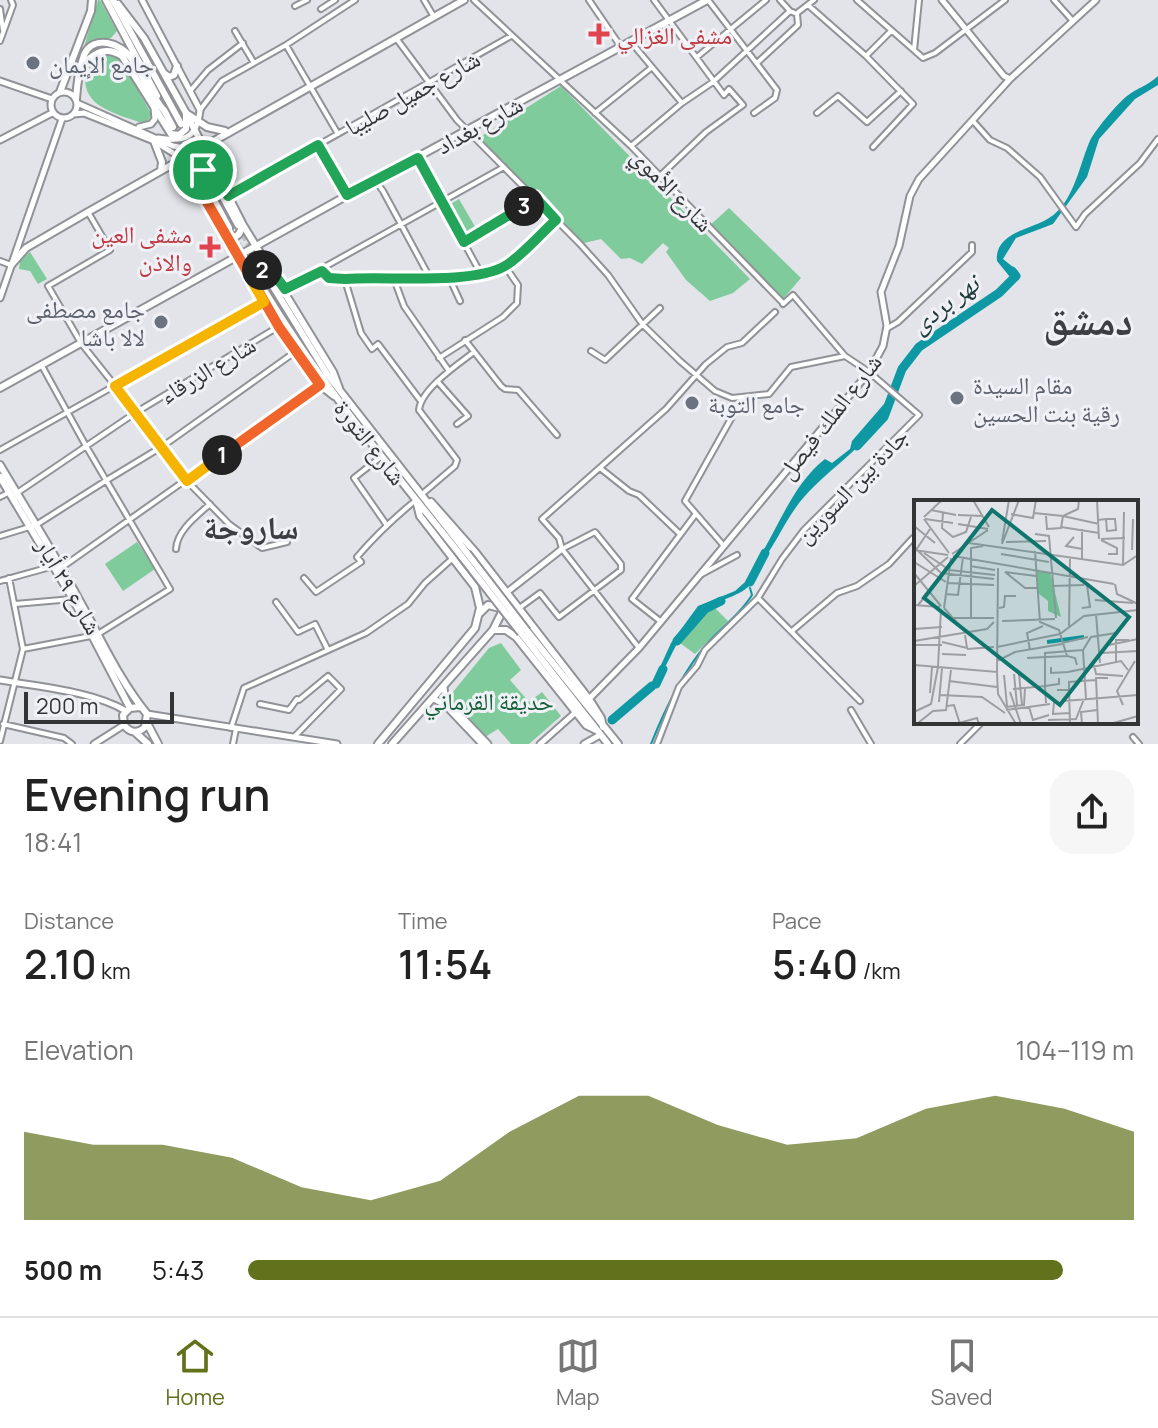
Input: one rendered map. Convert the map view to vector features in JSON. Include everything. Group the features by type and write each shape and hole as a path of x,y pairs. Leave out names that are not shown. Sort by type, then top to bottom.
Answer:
{"main road":[{"path":"60,92 91,11 92,0"},
{"path":"106,0 173,127"},
{"path":"114,0 144,38 197,127 202,146 241,225 235,237 227,230 181,158"},
{"path":"114,0 181,124"},
{"path":"11,265 26,248 464,0"},
{"name":"شارع بغداد","path":"0,388 707,0"},
{"path":"76,101 83,60 89,48 104,42 119,46 131,58 165,112"},
{"path":"83,60 102,50 122,56 166,128 175,135 182,134 186,129 186,113"},
{"path":"75,53 83,60"},
{"path":"165,74 169,77 174,75 177,66"},
{"path":"65,82 77,87"},
{"path":"197,127 229,131"},
{"path":"156,140 161,170"},
{"path":"196,181 194,166 202,146"},
{"path":"196,181 198,173 214,170"},
{"path":"213,179 256,246 271,277"},
{"path":"205,183 237,256 256,283"},
{"path":"261,270 285,289 333,372 337,394 320,385 279,327 253,277 261,270"},
{"name":"شارع الثورة","path":"271,277 297,330 337,394 523,631"},
{"name":"شارع الثورة","path":"256,283 382,456 421,498"},
{"name":"شارع ٢٩ أيار","path":"0,465 96,635 128,709"},
{"name":"شارع ٢٩ أيار","path":"0,477 14,493"},
{"path":"480,614 475,587 420,516 421,498 441,511 506,593 518,610 523,631 586,725 618,744"},
{"path":"461,567 471,565 476,553"},
{"name":"شارع ٢٩ أيار","path":"58,567 73,599 140,707"},
{"path":"475,587 481,577 491,573"},
{"path":"392,744 493,630 502,615 506,593"},
{"path":"378,744 462,646 475,628 484,607 492,604 499,607 502,615"},
{"path":"493,630 523,631 589,699 601,718 599,731"},
{"path":"523,631 608,744"},
{"path":"148,744 124,725 123,718 128,709 140,707 147,714 147,723 158,744"},
{"path":"135,732 142,730 147,723"}],"street":[{"path":"1,38 13,5 11,0"},
{"path":"142,0 200,110"},
{"path":"295,6 307,0"},
{"path":"321,9 335,0"},
{"path":"424,0 434,17"},
{"name":"شارع الأموي","path":"474,0 631,146 782,304 793,295 845,356"},
{"path":"589,0 621,47"},
{"path":"654,0 724,95 729,89 743,105 706,132 659,176"},
{"path":"707,0 777,93 775,98 754,113"},
{"path":"697,57 766,0"},
{"path":"780,0 797,14"},
{"path":"797,14 814,0"},
{"path":"857,0 923,58 935,53 1005,0"},
{"path":"914,50 919,0"},
{"path":"942,0 1004,76 1010,79"},
{"path":"1054,0 1072,20"},
{"name":"شارع الملك فيصل","path":"589,699 639,648 869,372 883,346 886,329 881,292 899,246 910,196 919,179 1010,79 1096,0"},
{"path":"156,140 183,139 197,127 200,110 222,81 286,45 353,1"},
{"path":"808,5 866,56 913,106 873,147"},
{"path":"0,9 1,38"},
{"path":"631,146 682,103 713,82 790,11"},
{"path":"757,63 798,25 797,14"},
{"path":"235,31 254,63"},
{"path":"866,56 891,31"},
{"name":"شارع جميل صليبا","path":"228,196 511,36"},
{"path":"396,38 467,131 535,197 608,275 643,325 715,391 732,398 769,394 791,367 845,356 869,372"},
{"path":"631,42 682,103"},
{"path":"191,90 208,70 243,43"},
{"path":"286,45 338,134"},
{"path":"595,113 651,68"},
{"path":"0,81 52,99"},
{"path":"817,113 838,96 867,122 901,91"},
{"path":"52,112 52,99 60,92 71,94 76,101 136,127 181,158"},
{"path":"74,114 76,101"},
{"path":"136,127 151,124 155,119 154,108"},
{"path":"52,112 62,119"},
{"path":"0,140 52,112"},
{"path":"0,298 62,119 84,113 156,140 185,148 202,146"},
{"path":"973,121 990,140 1007,148 1040,177 1076,227 1085,214 1140,163 1158,139"},
{"path":"318,145 347,195"},
{"path":"418,158 481,274"},
{"path":"285,289 504,167"},
{"path":"375,180 430,278"},
{"path":"464,242 507,218 535,197"},
{"path":"88,212 110,250 48,286 81,343 187,481 229,524 262,548 287,542"},
{"path":"322,271 329,278 345,279 481,274 505,266 556,220"},
{"path":"886,329 898,322 972,252 972,245"},
{"path":"0,261 11,265"},
{"path":"439,358 503,317 517,303 518,285 505,266"},
{"path":"449,277 460,301"},
{"path":"345,279 361,333 372,349 378,344 420,400"},
{"path":"394,279 404,306 449,371"},
{"path":"0,450 264,302"},
{"path":"591,351 605,360 660,308"},
{"path":"639,648 542,519 666,409 706,364 727,347 742,343 775,312"},
{"name":"شارع الزرقاء","path":"0,497 14,493 135,413 279,327"},
{"path":"465,340 501,386 518,390 557,435"},
{"path":"0,536 33,526 163,446 295,352"},
{"path":"304,578 316,592 361,562 357,557 386,524 421,498 455,466 457,460 419,410 420,400 449,371 474,352"},
{"path":"23,649 96,635 170,589 42,365"},
{"name":"جادة بين السورين","path":"657,744 679,687 697,666 705,650 758,598 804,530 919,415 869,372"},
{"path":"438,382 468,416 457,424"},
{"path":"0,581 58,567 130,521 320,385"},
{"path":"724,546 685,501 742,398"},
{"path":"382,456 354,478 386,524"},
{"path":"600,468 629,491 639,495 680,534"},
{"path":"176,549 176,542 185,529 210,504"},
{"path":"660,621 632,599 695,515"},
{"path":"506,593 562,549 592,532 597,533 622,567 559,617 540,593 518,610"},
{"path":"792,631 837,593 857,586 889,564 914,539"},
{"path":"697,577 737,555"},
{"path":"233,744 244,688 366,633 408,604 425,583 453,558"},
{"path":"0,741 23,649 9,578"},
{"path":"758,598 860,701"},
{"path":"15,604 73,599"},
{"path":"276,602 298,632 315,624 327,649"},
{"path":"260,704 289,710 297,699 328,676 341,689 295,740"},
{"path":"0,680 93,698 128,709"},
{"path":"444,688 446,700 485,744"},
{"path":"434,699 445,705 476,734"},
{"path":"851,710 871,744"},
{"path":"540,744 576,712"},
{"path":"147,714 295,740 337,744"},
{"path":"3,724 64,738 72,744"},
{"path":"960,744 980,724"},
{"path":"94,744 124,725"},
{"path":"584,744 599,731"},
{"path":"1133,737 1139,744"}],"green space":[{"path":"98,0 117,31 111,38 92,40 84,47"},
{"path":"100,54 112,54 123,63 152,115 145,124 107,110 90,96 86,89 86,74"},
{"path":"561,86 750,279 733,293 710,301 686,280 666,252 669,248 663,243 642,264 630,258 621,259 601,239 580,244 477,139"},
{"path":"459,199 477,230 466,236 449,205"},
{"path":"729,208 801,278 783,299 708,227"},
{"path":"30,252 47,279 38,284 30,271 19,269 20,261"},
{"path":"137,542 155,569 123,591 105,564"},
{"path":"715,608 728,621 695,654 680,643 694,622"},
{"name":"حديقة القرماني","path":"501,643 521,670 510,680 529,702 542,692 561,716 529,744 511,744 498,729 485,737 448,698 489,648"}],"water":[{"path":"1158,76 1158,85 1135,99 1099,139 1087,177 1053,224 1016,238 1003,259 1018,271 1009,283 1010,277 997,261 1001,245 1013,234 1044,221 1062,207 1089,143 1100,125 1127,96"},
{"path":"884,404 889,404 873,430 804,497 763,565 757,561 804,481 825,459 832,463 850,449 852,441"},
{"path":"750,573 756,577 751,584 711,605 689,625 658,679 656,676 671,643 698,606 735,591"}],"waterway":[{"name":"نهر بردى","path":"857,446 884,417 902,369 919,347 999,293 1016,276 1012,271"},
{"name":"نهر بردى","path":"750,582 765,553"},
{"path":"651,744 688,669 705,646 747,602 752,595 750,588"},
{"name":"نهر بردى","path":"677,641 705,609 721,601"},
{"name":"نهر بردى","path":"656,684 663,669"},
{"name":"نهر بردى","path":"612,720 652,686"}],"tunnel":[{"path":"181,124 213,179"},
{"path":"173,127 205,183"},
{"path":"239,227 269,280"},
{"path":"229,228 260,283"}],"place":[{"name":"مشفى الغزالي","path":"599,34"},
{"name":"جامع الإيمان","path":"33,63"},
{"name":"مشفى العين والاذن","path":"210,247"},
{"name":"جامع مصطفى لالا باشا","path":"161,322"},
{"name":"مقام السيدة رقية بنت الحسين","path":"957,398"},
{"name":"جامع التوبة","path":"692,403"}],"district":[{"name":"دمشق","path":"1088,319"},
{"name":"ساروجة","path":"251,527"}],"route":[{"path":"203,170 198,173 196,183 253,283 279,327 320,385 187,481 115,386 264,302 253,283 255,273 267,270 285,289 322,271 329,278 345,279 449,277 492,272 505,266 556,220 535,197 520,210 464,242 418,158 347,195 318,145 228,196 214,170 203,170"}]}
